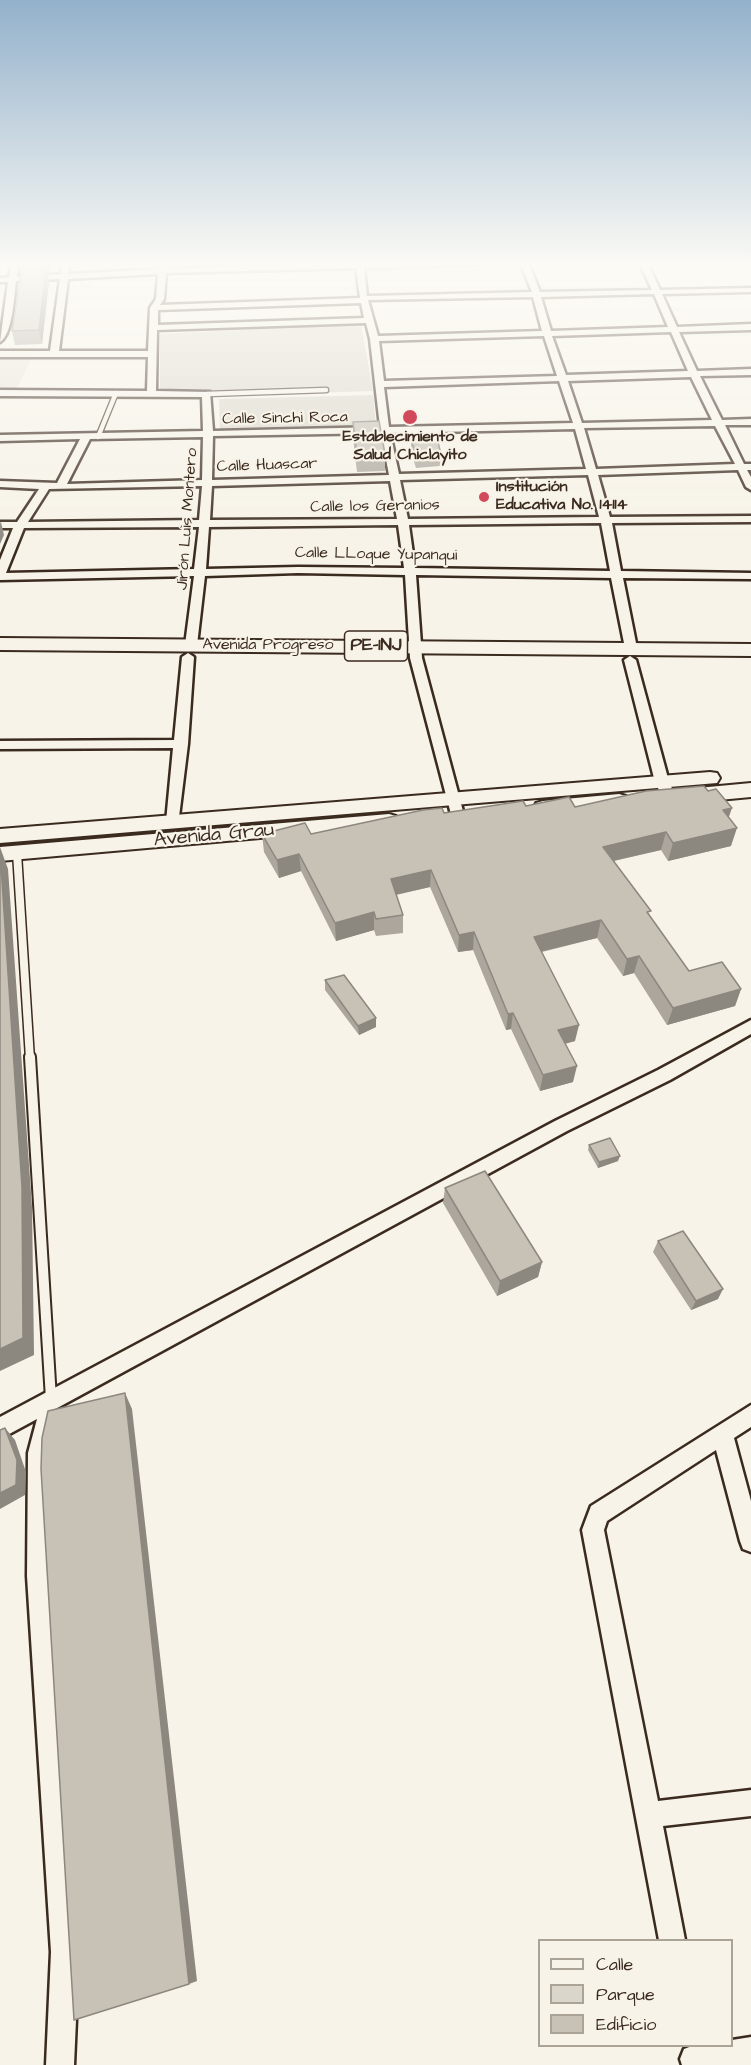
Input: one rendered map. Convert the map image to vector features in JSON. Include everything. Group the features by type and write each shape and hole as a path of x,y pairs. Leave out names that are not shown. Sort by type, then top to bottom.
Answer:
{"main road":[{"name":"Avenida Progreso","path":"0,644 189,651"},
{"name":"Avenida Progreso","path":"0,656 189,651 630,654 751,650"},
{"name":"Avenida Progreso","path":"630,654 751,661"}],"street":[{"path":"151,394 152,358"},
{"path":"376,358 385,431 403,521 410,571 417,652 455,807"},
{"path":"555,358 579,427 606,522 618,574 630,654 666,790"},
{"path":"687,358 719,424 746,468 751,487"},
{"path":"379,384 751,372"},
{"path":"0,393 207,394"},
{"name":"Jirón Luis Montero","path":"173,822 189,651 205,525 209,435 207,394"},
{"name":"Calle Sinchi Roca","path":"0,438 751,422"},
{"path":"61,486 86,437"},
{"name":"Calle Huascar","path":"0,484 61,486 208,483 394,476 746,468"},
{"path":"0,575 20,525 46,486"},
{"name":"Calle los Geranios","path":"0,525 205,525 403,521 606,522 751,519"},
{"name":"Calle LLoque Yupanqui","path":"0,575 297,570 751,576"},
{"path":"0,745 181,744"},
{"name":"Avenida Grau","path":"666,790 751,775"},
{"name":"Avenida Grau","path":"9,854 455,807 666,790 751,790"},
{"name":"Avenida Grau","path":"0,836 173,822 455,807"},
{"path":"0,1428 561,1126 664,1075 751,1026"},
{"path":"51,1399 39,1452 38,1576 65,1952 60,2065"},
{"path":"672,1939 593,1530 599,1514 751,1415"},
{"path":"722,1434 751,1541"},
{"path":"648,1815 751,1803"},
{"path":"694,2056 751,2051"}],"lane":[{"path":"207,394 326,390"},
{"path":"98,437 116,393"},
{"path":"9,854 51,1399"}],"shaded area":[{"path":"0,359 31,359 17,388 0,388"}],"green space":[{"path":"160,358 367,358 373,391 221,396 222,392 160,391"},
{"path":"373,395 376,426 220,429 219,399"}],"building":[{"path":"379,421 385,454 357,455 353,422"},
{"path":"437,438 441,454 417,456 411,440"},
{"path":"704,786 708,791 716,789 732,808 723,810 737,828 673,843 666,832 603,847 651,911 647,912 689,971 722,962 741,989 673,1008 639,956 627,959 601,920 534,937 579,1025 558,1030 577,1066 543,1075 513,1013 508,1014 474,932 459,935 431,870 391,879 403,915 376,919 374,912 335,923 299,854 277,860 262,834 305,823 311,834 423,810 442,808 444,813 523,801 526,806 569,797 575,807 646,791"},
{"path":"0,850 22,1187 23,1338 0,1349"},
{"path":"344,975 376,1018 358,1026 325,980"},
{"path":"610,1138 620,1156 599,1162 589,1145"},
{"path":"485,1171 542,1262 500,1281 445,1188"},
{"path":"683,1231 723,1289 696,1301 658,1241"},
{"path":"125,1393 189,1984 74,2020 41,1469 42,1438 48,1411"},
{"path":"5,1428 17,1460 16,1485 0,1493 0,1430"}],"place":[{"name":"Establecimiento de Salud Chiclayito","path":"410,417"},
{"name":"Institución Educativa No. 14114","path":"484,497"}]}
